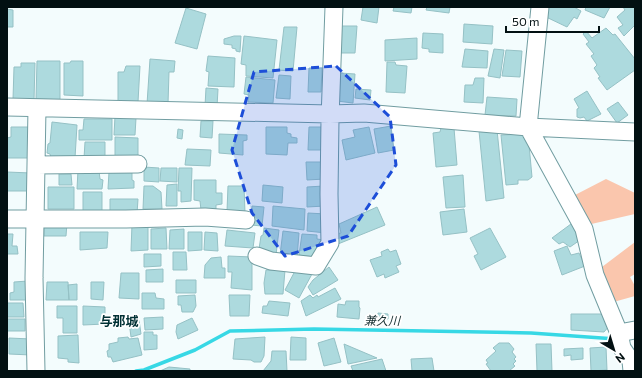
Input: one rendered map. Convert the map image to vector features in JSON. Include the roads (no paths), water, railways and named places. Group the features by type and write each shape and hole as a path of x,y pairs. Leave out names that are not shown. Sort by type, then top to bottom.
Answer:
{"street":[{"path":"257,256 271,261 316,266 330,243 330,114 334,7"},
{"path":"540,7 528,127 584,229 595,275 624,337 631,360 632,371"},
{"path":"7,107 330,114 364,113 528,127 635,132"},
{"path":"36,370 34,278 37,108"},
{"path":"36,164 138,164"},
{"path":"7,219 126,219 205,217 246,220"}],"waterway":[{"name":"兼久川","path":"136,371 144,370 195,350 230,331 314,329 531,333 616,339"}],"district":[{"name":"与那城","path":"119,321"}]}
